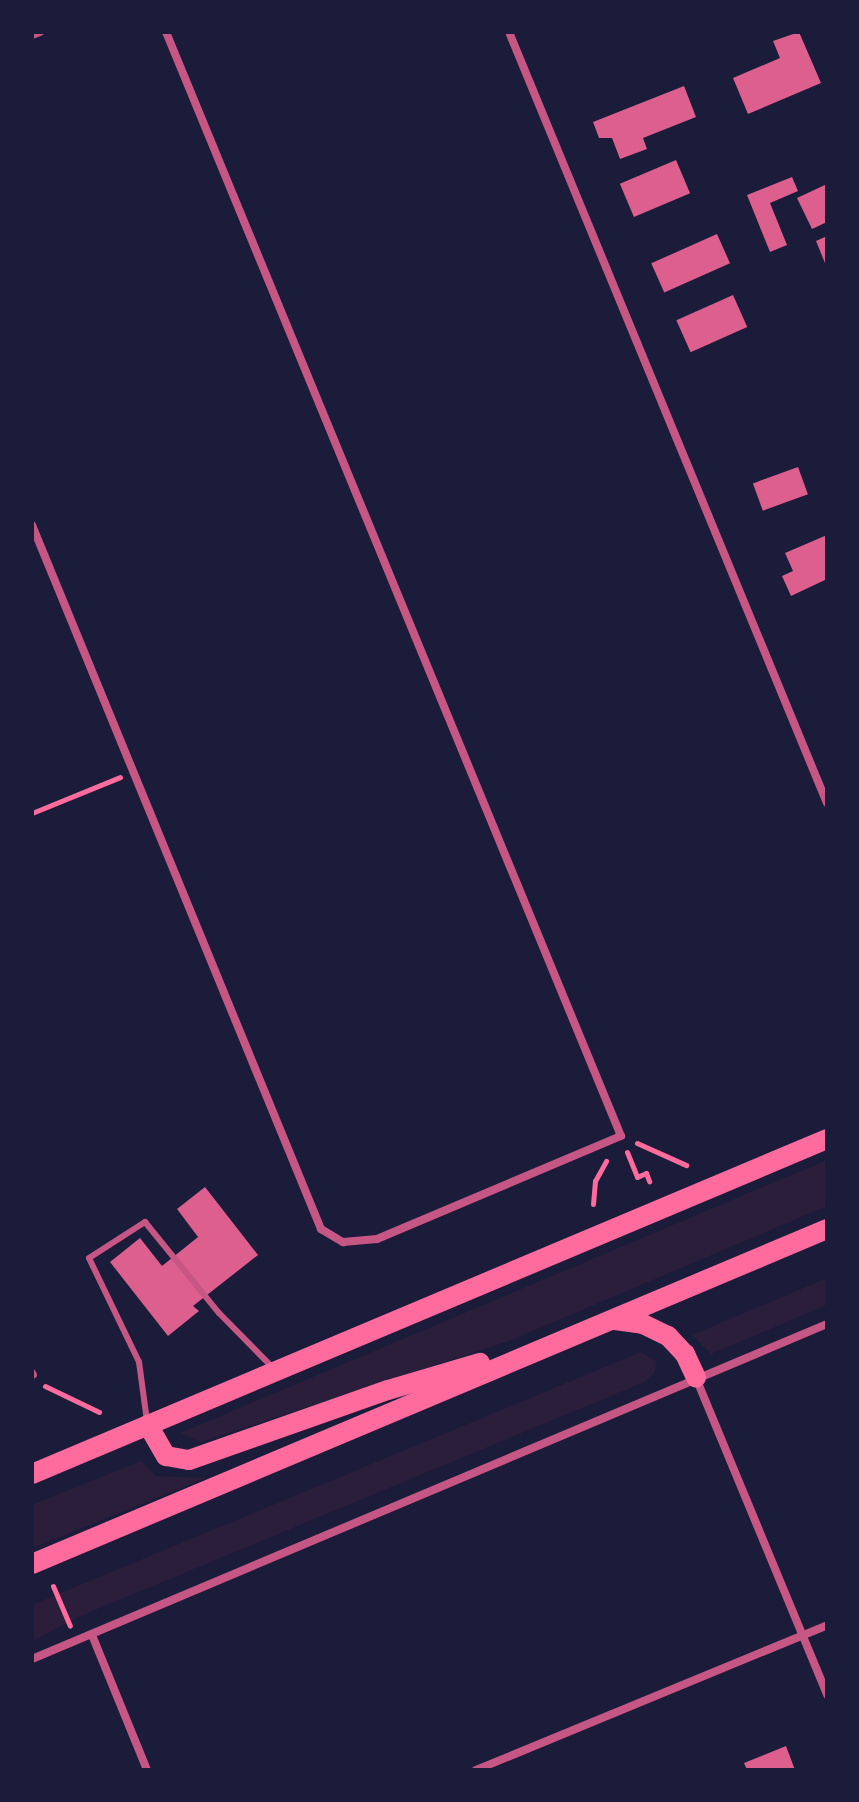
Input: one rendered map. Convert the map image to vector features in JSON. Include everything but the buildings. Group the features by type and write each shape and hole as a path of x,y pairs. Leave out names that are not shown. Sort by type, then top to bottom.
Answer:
{"main road":[{"path":"32,1474 827,1139"},
{"path":"32,1564 827,1229"},
{"path":"612,1320 643,1324 668,1336 685,1354 696,1378"},
{"path":"148,1425 166,1456 189,1460 388,1390 565,1339"}],"street":[{"path":"32,35 40,32"},
{"path":"32,525 321,1229 343,1242 377,1239 621,1136 166,32"},
{"path":"509,32 827,803"},
{"path":"32,1659 827,1324"},
{"path":"696,1378 827,1695"},
{"path":"476,1770 827,1625"},
{"path":"92,1635 147,1770"}],"lane":[{"path":"148,1425 139,1362 89,1258 145,1222 219,1313 276,1371"}],"path":[{"path":"32,813 132,772"},
{"path":"621,1136 686,1165"},
{"path":"621,1136 637,1177 646,1173 649,1181"},
{"path":"593,1204 595,1181 621,1136"},
{"path":"32,1374 49,1390 93,1404 99,1412"},
{"path":"53,1586 69,1625"}],"shaded area":[{"path":"827,1160 827,1206 509,1341 201,1442 180,1433"},
{"path":"827,1278 827,1305 711,1354 692,1335"},
{"path":"641,1352 657,1362 654,1374 642,1383 78,1617 32,1641 32,1605"},
{"path":"141,1461 156,1476 206,1478 32,1548 32,1505"}]}
